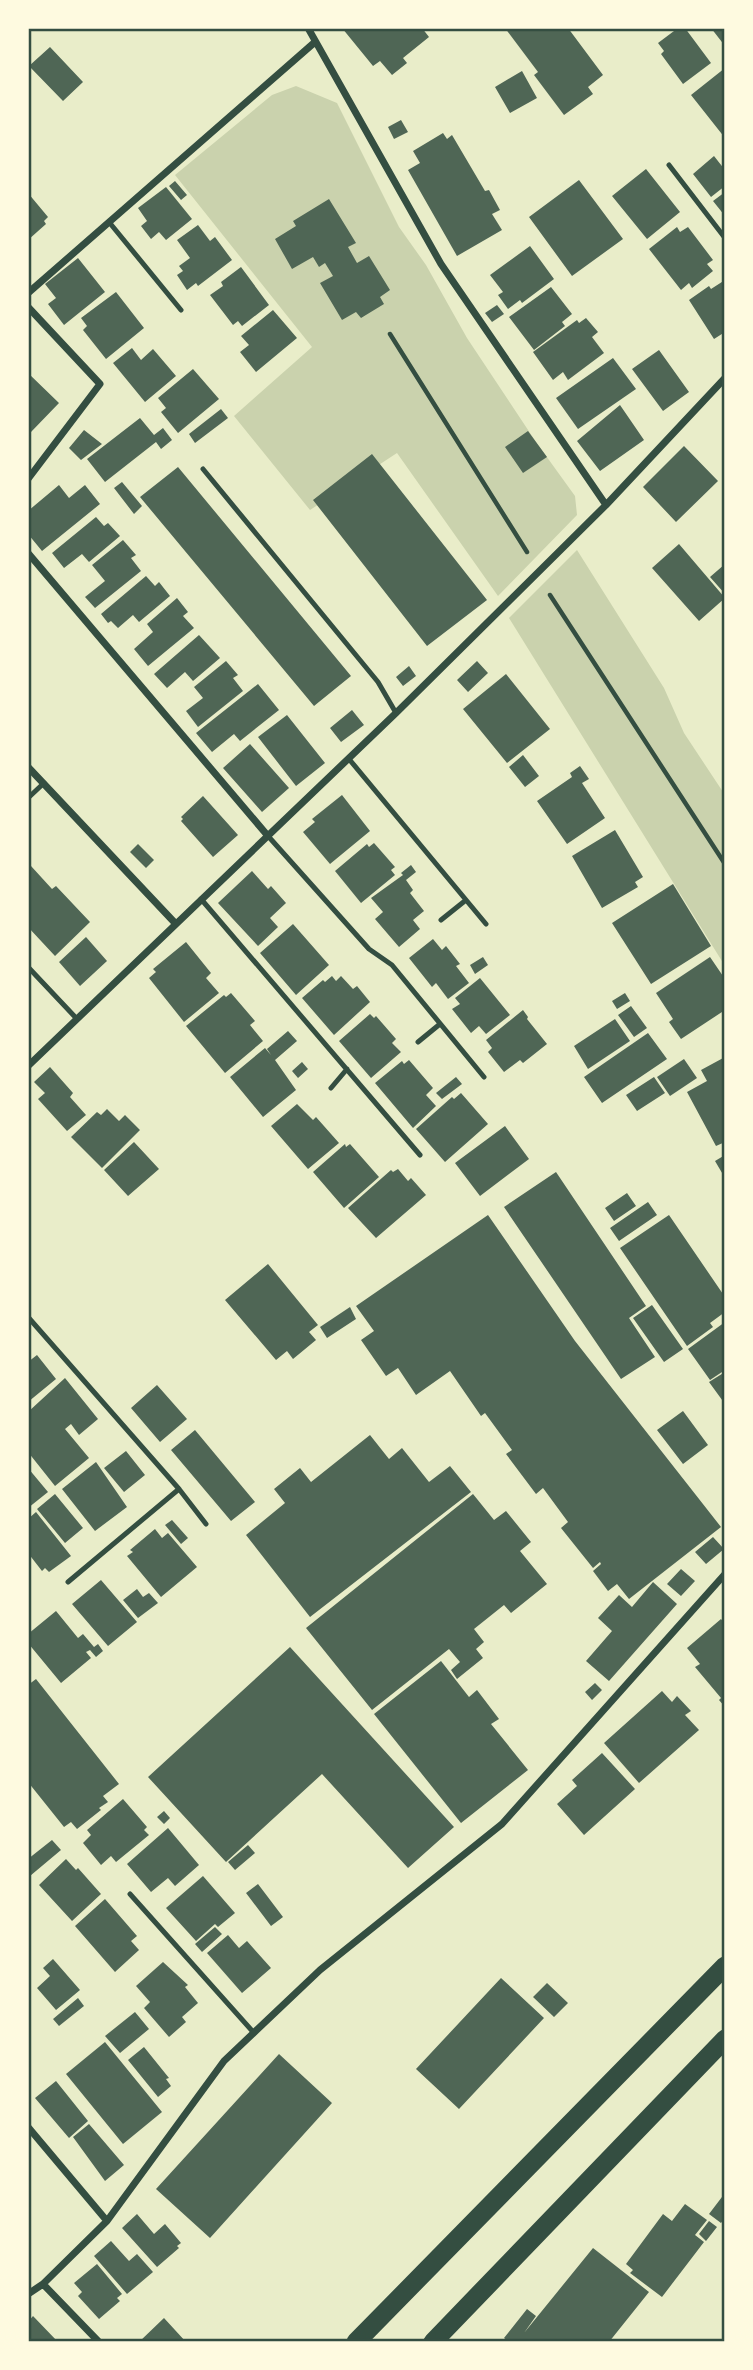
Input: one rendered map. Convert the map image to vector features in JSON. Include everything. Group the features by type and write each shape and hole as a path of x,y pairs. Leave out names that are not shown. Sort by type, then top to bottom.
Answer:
{"highway":[{"path":"356,2342 725,1966"},
{"path":"433,2342 725,2039"}],"street":[{"path":"308,28 441,264 606,505"},
{"path":"28,293 315,42"},
{"path":"28,307 100,384 28,479"},
{"path":"28,1066 349,759 538,573 725,378"},
{"path":"28,553 268,836"},
{"path":"28,767 175,923"},
{"path":"28,2294 43,2284 107,2221 224,2061 320,1970 502,1824 725,1574"},
{"path":"28,2127 107,2221"},
{"path":"43,2284 99,2342"}],"lane":[{"path":"669,165 725,239"},
{"path":"109,222 181,310"},
{"path":"203,469 378,682 396,713"},
{"path":"349,759 486,925"},
{"path":"28,798 44,783"},
{"path":"268,836 369,949 392,965 484,1077"},
{"path":"201,899 420,1155"},
{"path":"441,920 466,900"},
{"path":"28,967 77,1018"},
{"path":"418,1042 440,1024"},
{"path":"331,1088 347,1069"},
{"path":"28,1317 179,1489 206,1524"},
{"path":"68,1582 179,1489"},
{"path":"130,1894 254,2033"}],"path":[{"path":"390,334 538,573 725,864"}],"green space":[{"path":"296,86 337,103 399,227 426,265 467,338 575,496 577,515 498,596 397,453 310,510 234,416 312,347 175,175 272,95"},
{"path":"577,550 664,688 684,733 725,795 725,966 509,618"}],"building":[{"path":"342,28 422,28 429,37 403,58 407,63 392,75 380,61 373,66"},
{"path":"505,28 568,28 603,75 588,87 593,94 564,115 534,75 538,72"},
{"path":"678,28 685,28 711,63 683,84 661,54 664,51 658,43"},
{"path":"711,28 725,28 725,46"},
{"path":"50,47 83,82 63,101 29,66"},
{"path":"725,68 725,138 691,95"},
{"path":"522,71 537,98 510,113 495,87"},
{"path":"401,120 408,132 394,139 388,127"},
{"path":"443,133 447,139 452,135 485,191 489,190 500,210 492,214 502,230 457,256 408,170 420,163 413,151"},
{"path":"714,156 725,170 725,186 711,197 693,174"},
{"path":"646,169 680,212 647,239 612,196"},
{"path":"579,180 623,239 572,276 529,217"},
{"path":"175,181 187,195 181,200 169,186"},
{"path":"166,187 192,219 166,240 159,232 151,239 141,226 147,221 138,208"},
{"path":"725,192 725,216 713,201"},
{"path":"28,193 48,217 44,221 46,224 28,240"},
{"path":"329,199 356,243 348,247 357,263 369,256 390,290 380,297 384,304 361,318 356,312 342,320 320,283 333,276 325,263 319,267 313,257 292,269 275,239 296,226 293,221"},
{"path":"198,225 210,241 215,237 232,260 198,286 196,283 187,290 177,275 183,271 179,266 190,258 177,240"},
{"path":"677,227 680,232 688,227 713,260 707,264 713,271 692,288 689,283 681,290 649,249"},
{"path":"530,246 554,279 522,303 520,300 508,309 498,295 503,292 490,275"},
{"path":"78,258 105,292 64,325 48,304 56,298 45,284"},
{"path":"241,267 269,305 242,326 238,321 233,325 210,295 223,286 221,282"},
{"path":"725,280 725,332 714,339 689,300 709,286 711,289"},
{"path":"551,287 572,314 562,322 565,326 534,350 509,317"},
{"path":"116,292 144,328 106,359 83,330 87,326 81,318"},
{"path":"497,305 504,314 492,322 485,313"},
{"path":"273,310 297,338 256,372 240,352 249,345 241,336"},
{"path":"586,318 598,332 592,337 604,353 568,380 563,372 553,380 533,352 577,320 579,323"},
{"path":"132,348 141,360 153,349 176,376 145,402 113,363"},
{"path":"659,350 689,392 663,411 632,369"},
{"path":"613,358 636,389 578,429 556,398"},
{"path":"193,369 219,399 178,433 161,412 166,408 158,398"},
{"path":"28,373 59,403 31,432 28,429"},
{"path":"620,405 644,440 600,471 577,441"},
{"path":"221,409 228,418 195,443 189,434"},
{"path":"140,418 154,435 163,428 172,440 161,449 156,442 105,482 87,459"},
{"path":"84,430 102,444 81,460 69,448"},
{"path":"528,431 547,457 523,473 505,447"},
{"path":"684,446 718,481 676,522 643,487"},
{"path":"372,454 487,600 427,646 313,500"},
{"path":"178,467 351,676 314,706 140,497"},
{"path":"122,482 142,506 134,514 114,488"},
{"path":"59,485 69,498 85,485 100,504 42,551 28,534 28,521 31,518 28,511"},
{"path":"96,517 104,526 108,523 120,536 89,562 82,554 64,568 52,553"},
{"path":"123,540 136,555 131,558 141,571 95,608 85,597 105,581 92,565"},
{"path":"679,544 725,598 699,621 652,568"},
{"path":"725,564 725,594 710,577"},
{"path":"146,576 155,586 159,582 170,596 139,622 133,615 118,628 111,621 108,623 101,614"},
{"path":"177,598 188,612 183,616 194,628 148,666 134,649 153,632 147,624"},
{"path":"199,635 220,658 193,681 185,672 167,688 154,674"},
{"path":"226,661 238,675 233,678 243,691 198,727 186,711 203,698 194,687"},
{"path":"477,661 488,673 468,692 457,680"},
{"path":"409,666 416,676 403,686 396,677"},
{"path":"506,674 550,729 507,763 463,709"},
{"path":"258,684 279,710 240,741 234,734 212,752 196,733"},
{"path":"352,710 364,725 341,742 330,728"},
{"path":"287,715 325,763 296,786 258,737"},
{"path":"250,744 289,788 262,812 223,768"},
{"path":"523,755 539,776 525,787 509,767"},
{"path":"580,766 589,779 582,783 605,818 567,844 537,801 572,777 570,773"},
{"path":"342,795 370,831 330,864 303,832 315,822 312,819"},
{"path":"203,796 238,835 213,857 181,821 181,817"},
{"path":"615,830 643,877 635,882 638,887 602,908 572,856"},
{"path":"374,843 395,867 391,870 395,875 361,903 335,871 367,844 369,847"},
{"path":"138,844 154,860 146,868 130,852"},
{"path":"411,865 416,872 406,880 413,890 410,893 424,911 413,920 420,929 399,947 375,919 383,912 371,898 403,875 401,873"},
{"path":"31,866 52,889 56,886 90,922 55,956 28,927 28,869"},
{"path":"252,871 268,889 271,886 286,903 270,918 278,927 258,946 218,903"},
{"path":"673,884 711,946 651,984 612,923"},
{"path":"293,924 329,965 296,995 260,953"},
{"path":"86,937 107,961 80,986 59,962"},
{"path":"433,939 442,950 446,946 460,964 456,966 469,983 448,999 436,983 432,987 409,958"},
{"path":"186,942 211,973 206,978 219,993 184,1022 149,978 156,972 153,969"},
{"path":"483,957 488,965 475,974 470,965"},
{"path":"710,957 725,979 725,1010 681,1039 669,1022 673,1019 656,993"},
{"path":"332,976 336,981 341,976 353,989 357,986 370,1002 334,1035 302,998"},
{"path":"480,978 510,1015 486,1034 479,1026 471,1033 452,1009 460,1004 455,998"},
{"path":"231,993 255,1021 250,1025 263,1041 225,1073 186,1026 224,995 226,997"},
{"path":"625,993 630,1001 617,1009 612,1001"},
{"path":"631,1006 647,1028 634,1037 618,1015"},
{"path":"523,1010 547,1044 523,1063 520,1060 504,1072 488,1052 492,1048 486,1040"},
{"path":"370,1014 374,1018 376,1016 396,1039 392,1043 401,1052 371,1078 339,1041"},
{"path":"615,1019 630,1041 588,1069 574,1046"},
{"path":"288,1031 297,1041 275,1060 296,1090 263,1117 230,1077 265,1048 271,1055 267,1049"},
{"path":"648,1033 667,1059 602,1103 584,1077"},
{"path":"725,1057 725,1142 716,1146 687,1092 707,1081 701,1070"},
{"path":"684,1059 697,1078 670,1096 657,1077"},
{"path":"409,1060 433,1088 426,1095 436,1106 413,1128 375,1083 402,1061 404,1064"},
{"path":"302,1062 308,1069 298,1078 292,1071"},
{"path":"50,1067 73,1093 70,1097 86,1115 67,1131 38,1099 45,1093 34,1082"},
{"path":"456,1077 462,1084 442,1099 436,1093"},
{"path":"654,1077 665,1093 637,1111 626,1095"},
{"path":"461,1093 488,1124 445,1162 416,1129 452,1097 454,1099"},
{"path":"297,1104 313,1120 316,1117 339,1143 308,1169 271,1126"},
{"path":"107,1109 119,1121 125,1115 140,1130 102,1168 71,1137 97,1112 101,1115"},
{"path":"505,1126 529,1159 480,1196 455,1163"},
{"path":"134,1142 159,1169 128,1196 104,1170"},
{"path":"345,1144 346,1147 350,1144 379,1177 344,1208 313,1172"},
{"path":"725,1155 725,1178 715,1161"},
{"path":"398,1169 408,1181 411,1178 426,1195 376,1238 348,1208 391,1170 393,1172"},
{"path":"556,1172 646,1306 629,1318 655,1357 621,1379 504,1207"},
{"path":"627,1193 636,1206 614,1221 605,1208"},
{"path":"648,1202 657,1215 619,1241 610,1228"},
{"path":"488,1215 575,1341 721,1527 629,1599 617,1584 608,1591 593,1571 600,1562 593,1568 561,1528 568,1522 543,1488 536,1494 506,1454 512,1450 485,1413 481,1416 450,1371 416,1395 398,1368 386,1376 361,1340 374,1331 356,1306"},
{"path":"669,1215 725,1297 725,1312 710,1323 713,1327 687,1346 620,1248"},
{"path":"268,1264 318,1325 309,1332 316,1340 293,1359 287,1351 276,1360 225,1300"},
{"path":"652,1305 683,1349 664,1362 633,1318"},
{"path":"350,1307 356,1319 327,1338 320,1327"},
{"path":"725,1322 725,1370 710,1380 688,1349"},
{"path":"37,1355 56,1379 28,1402 28,1362"},
{"path":"725,1372 725,1404 709,1382"},
{"path":"65,1378 98,1419 79,1435 71,1424 65,1429 89,1458 55,1486 28,1452 28,1412"},
{"path":"157,1385 187,1419 160,1442 131,1408"},
{"path":"683,1411 708,1445 683,1464 657,1430"},
{"path":"195,1430 255,1502 231,1521 171,1450"},
{"path":"370,1435 389,1459 402,1448 429,1482 450,1466 471,1492 310,1617 246,1535 285,1503 274,1489 300,1468 311,1482"},
{"path":"126,1451 145,1475 124,1492 104,1468"},
{"path":"96,1462 127,1507 95,1531 62,1489"},
{"path":"28,1468 48,1492 28,1508"},
{"path":"55,1494 83,1528 65,1543 37,1509"},
{"path":"473,1494 494,1520 506,1511 531,1542 520,1551 547,1584 511,1613 504,1605 474,1629 484,1642 476,1649 483,1658 457,1679 451,1670 460,1662 449,1649 372,1710 306,1628"},
{"path":"36,1512 71,1556 49,1572 45,1568 42,1571 28,1553 28,1519"},
{"path":"172,1520 188,1538 181,1544 165,1525"},
{"path":"155,1529 162,1538 168,1533 197,1567 161,1597 127,1556 133,1552 130,1550"},
{"path":"713,1537 724,1549 706,1564 695,1552"},
{"path":"681,1569 695,1581 681,1596 667,1584"},
{"path":"101,1580 137,1622 108,1646 72,1604"},
{"path":"653,1582 677,1604 609,1681 586,1661 612,1631 598,1618 619,1595 632,1607"},
{"path":"137,1589 143,1597 149,1593 158,1603 138,1618 123,1600"},
{"path":"56,1611 78,1638 83,1634 94,1647 98,1644 103,1651 96,1657 90,1650 86,1652 91,1658 61,1683 28,1643 28,1634"},
{"path":"721,1619 725,1624 725,1707 719,1700 721,1698 695,1667 700,1664 687,1648"},
{"path":"290,1647 454,1827 408,1868 322,1774 226,1862 148,1777"},
{"path":"441,1661 469,1697 477,1690 499,1719 491,1724 528,1770 461,1823 374,1714"},
{"path":"36,1679 119,1784 103,1796 108,1802 99,1808 101,1810 77,1829 71,1822 64,1827 28,1782 28,1685"},
{"path":"595,1683 602,1690 592,1700 585,1692"},
{"path":"662,1691 672,1702 677,1696 691,1711 685,1715 699,1730 639,1783 604,1743"},
{"path":"602,1753 635,1789 584,1835 557,1804 577,1786 572,1780"},
{"path":"123,1799 147,1827 144,1830 149,1835 116,1862 111,1856 101,1865 83,1843 91,1835 87,1830"},
{"path":"164,1811 170,1818 164,1824 157,1817"},
{"path":"168,1828 199,1865 175,1886 168,1878 151,1892 127,1864"},
{"path":"52,1840 61,1850 30,1876 28,1859"},
{"path":"248,1845 255,1853 235,1870 228,1862"},
{"path":"66,1859 76,1870 78,1868 101,1894 72,1921 39,1885"},
{"path":"203,1876 235,1913 218,1927 215,1924 196,1941 166,1908"},
{"path":"258,1884 283,1917 271,1926 246,1893"},
{"path":"105,1899 137,1936 131,1941 139,1950 115,1972 75,1926"},
{"path":"215,1927 222,1934 202,1952 195,1944"},
{"path":"228,1935 239,1948 247,1941 271,1968 242,1993 207,1953"},
{"path":"53,1959 80,1990 56,2010 37,1988 50,1976 43,1968"},
{"path":"163,1962 188,1985 185,1987 198,2003 182,2017 186,2022 169,2037 144,2008 150,2002 136,1986"},
{"path":"501,1978 544,2018 459,2109 416,2069"},
{"path":"547,1983 568,2003 554,2017 533,1997"},
{"path":"78,1998 84,2006 59,2026 53,2019"},
{"path":"135,2012 149,2029 120,2053 105,2036"},
{"path":"105,2042 162,2112 123,2144 66,2074"},
{"path":"144,2047 169,2078 166,2079 171,2086 158,2097 128,2060"},
{"path":"279,2054 332,2103 210,2238 156,2189"},
{"path":"56,2081 88,2121 69,2138 35,2098"},
{"path":"89,2124 124,2165 105,2181 73,2137"},
{"path":"725,2193 725,2218 721,2223 709,2214"},
{"path":"685,2204 707,2220 695,2235 704,2242 662,2297 630,2273 633,2270 626,2264 663,2214 672,2221"},
{"path":"137,2214 154,2234 165,2224 181,2243 177,2246 179,2248 157,2267 122,2228"},
{"path":"709,2221 717,2227 706,2241 699,2234"},
{"path":"111,2241 129,2261 137,2254 153,2272 127,2294 94,2256"},
{"path":"593,2248 649,2292 609,2342 509,2342 504,2338 527,2309 536,2316 524,2333"},
{"path":"97,2264 122,2294 117,2298 120,2301 99,2319 78,2296 82,2292 74,2283"},
{"path":"33,2316 58,2342 28,2342 28,2322"},
{"path":"164,2318 186,2342 139,2342"}]}
